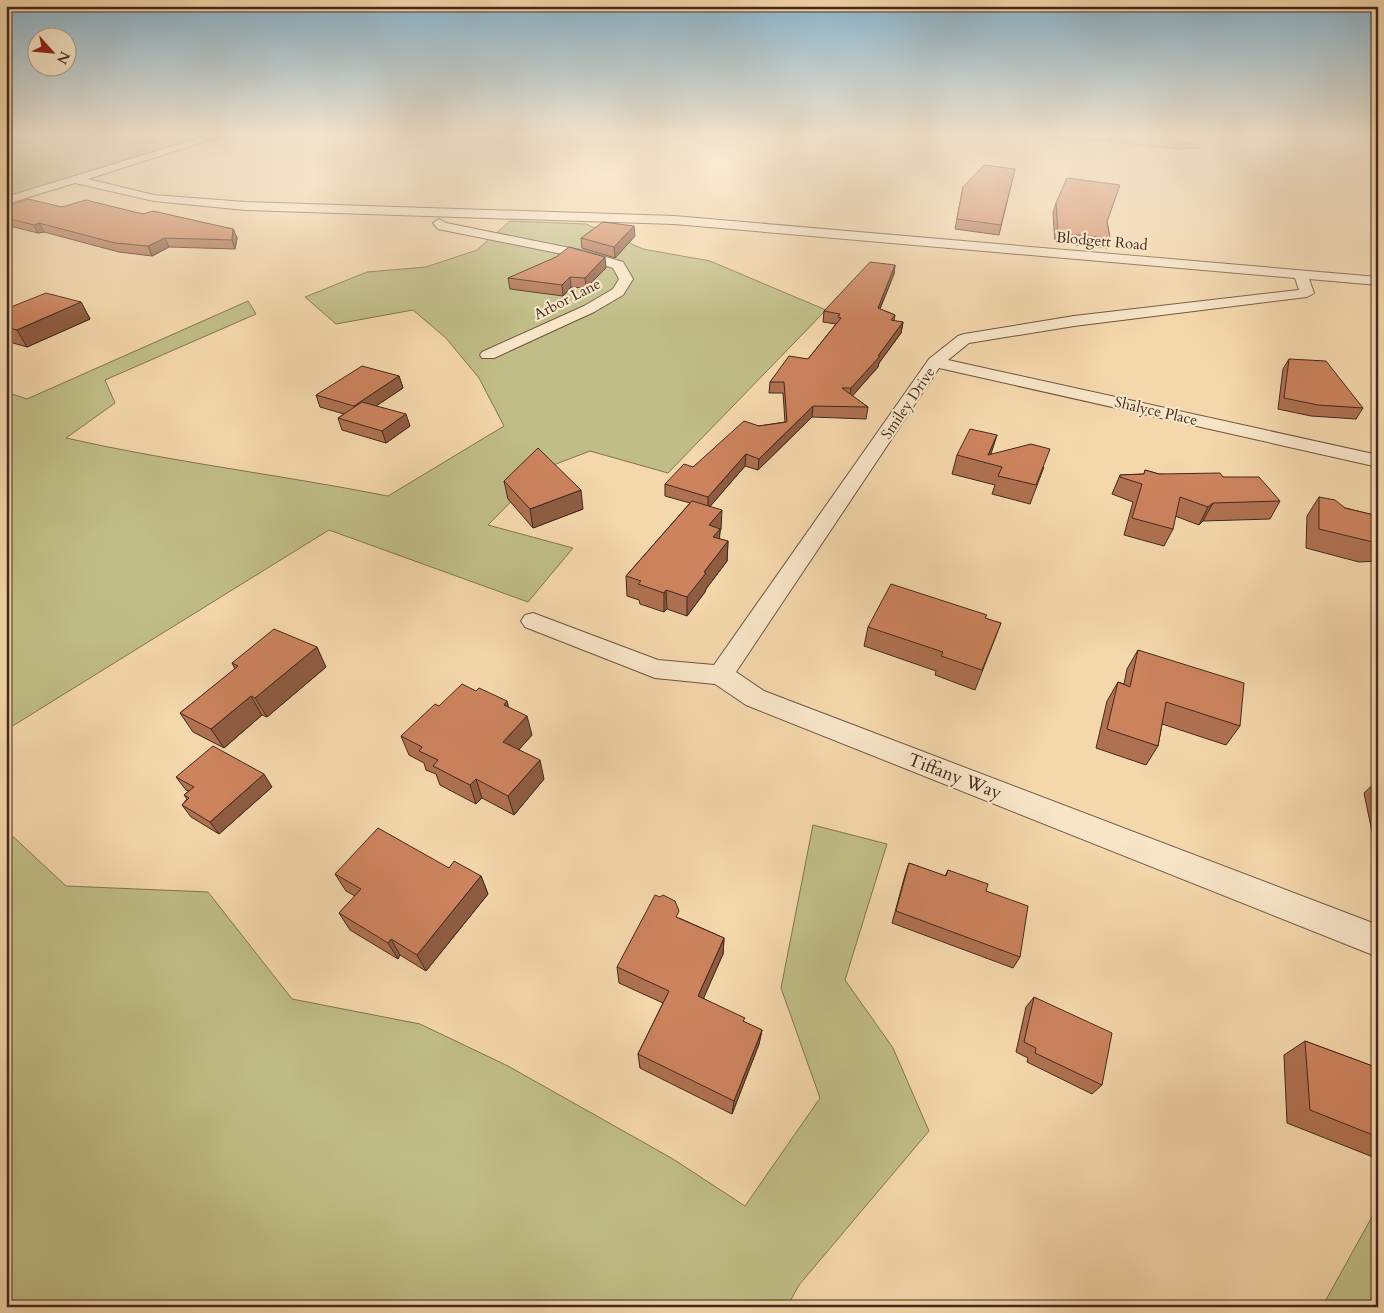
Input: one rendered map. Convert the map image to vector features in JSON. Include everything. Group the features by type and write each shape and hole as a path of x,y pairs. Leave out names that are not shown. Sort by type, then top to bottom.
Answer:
{"street":[{"path":"6,201 22,196"},
{"name":"Blodgett Road","path":"147,196 245,206 674,220 1378,281"},
{"name":"Arbor Lane","path":"445,214 438,222 442,226 584,255 618,265 626,279 618,292 590,309 488,355"},
{"name":"Smiley Drive","path":"721,675 935,362 964,339 1074,321 1307,293 1301,275"},
{"name":"Shalyce Place","path":"935,362 1378,461"},
{"name":"Tiffany Way","path":"533,621 655,669 721,675 755,698 1378,940"}],"shaded area":[{"path":"510,221 586,224 643,249 710,261 826,310 668,473 590,451 543,469 488,525 573,548 528,602 329,530 6,730 6,392 27,399 248,301 256,314 105,380 115,403 66,438 106,447 388,496 504,426 479,378 446,338 413,310 336,324 305,297 367,272 426,267 477,250"},
{"path":"813,825 887,844 845,980 893,1048 929,1131 799,1285 787,1307 6,1307 6,830 66,886 208,892 292,999 420,1024 508,1066 673,1159 745,1206 820,1098 781,988"},
{"path":"1378,1206 1378,1307 1322,1307"}],"building":[{"path":"961,196 1008,196 1001,225 957,219"},
{"path":"1059,196 1116,196 1107,222 1110,238 1058,233 1056,203"},
{"path":"28,199 62,207 86,200 143,214 153,211 233,229 232,240 165,238 148,246 115,243 39,223 34,225 6,218 6,206"},
{"path":"603,222 634,226 614,247 581,238"},
{"path":"569,247 605,257 585,278 570,277 562,285 508,278 556,257"},
{"path":"870,262 895,265 878,308 895,315 891,320 903,322 878,356 880,356 851,388 842,388 868,407 813,406 759,459 746,454 708,497 665,484 684,464 693,467 744,421 759,426 787,422 784,382 770,382 789,356 808,359 841,318 838,317 840,314 824,311"},
{"path":"46,293 81,302 17,330 6,327 6,309"},
{"path":"1289,359 1326,361 1363,408 1318,405 1284,398"},
{"path":"362,366 399,376 354,406 316,395"},
{"path":"362,402 406,414 382,431 338,418"},
{"path":"970,429 997,435 988,455 1031,444 1050,449 1036,485 998,476 1002,467 957,455"},
{"path":"538,448 581,490 530,509 504,481"},
{"path":"1145,470 1159,474 1220,473 1223,477 1259,477 1280,501 1213,503 1208,507 1180,497 1173,529 1132,518 1142,484 1120,477 1120,475 1144,474"},
{"path":"1319,497 1335,500 1345,508 1378,516 1378,542 1319,529"},
{"path":"692,501 722,510 709,525 720,529 713,537 728,541 687,597 666,590 664,593 638,584 641,581 626,576"},
{"path":"891,584 987,615 985,618 1001,623 982,670 941,656 943,652 868,627"},
{"path":"274,629 317,647 255,698 251,696 211,729 180,713 238,666 232,663"},
{"path":"1138,650 1244,683 1240,726 1166,702 1158,746 1107,729 1118,682 1130,687"},
{"path":"462,684 476,691 479,688 507,701 504,705 527,716 503,742 540,760 508,796 476,779 470,785 433,766 438,760 419,751 422,747 401,736 435,704 439,706"},
{"path":"213,746 264,774 210,822 182,805 189,798 184,795 194,787 176,777"},
{"path":"378,828 449,868 454,861 481,876 417,955 391,939 388,943 339,913 361,889 335,874"},
{"path":"909,863 946,876 948,870 988,884 986,891 1028,906 1020,957 896,911"},
{"path":"655,895 660,897 663,895 675,901 679,911 676,917 724,938 698,996 745,1018 743,1021 762,1030 734,1101 638,1054 669,991 617,967"},
{"path":"1034,997 1112,1033 1102,1085 1035,1053 1036,1048 1024,1042"},
{"path":"1305,1041 1378,1068 1378,1137 1310,1110"}]}
